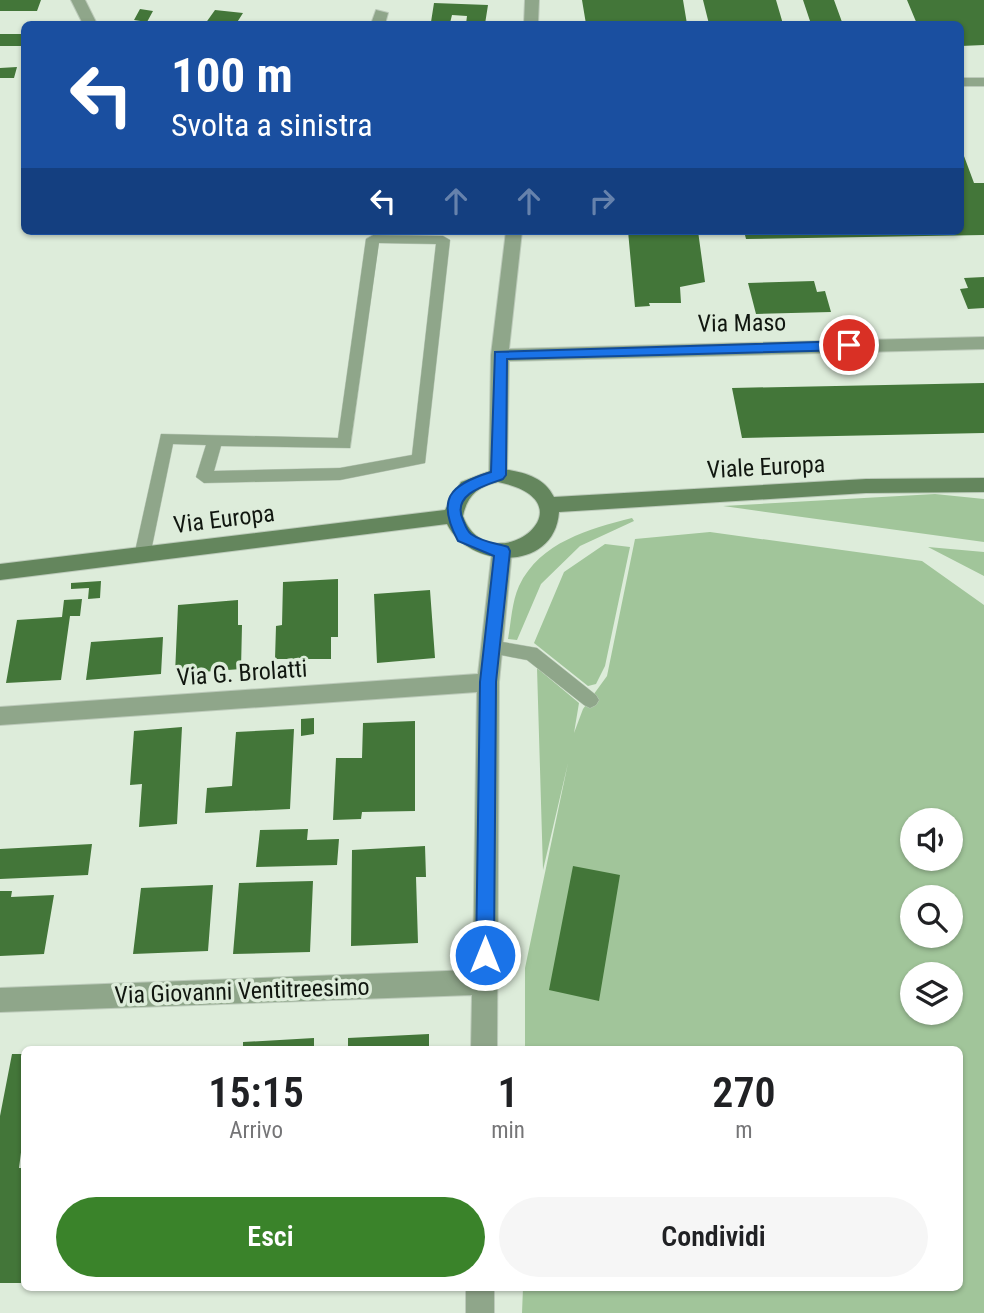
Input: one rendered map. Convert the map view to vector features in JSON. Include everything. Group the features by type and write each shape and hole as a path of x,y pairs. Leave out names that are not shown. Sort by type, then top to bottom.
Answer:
{"main road":[{"path":"498,475 513,476 537,486 551,505 552,516 541,537 517,550 488,549 464,537 453,516 454,504 461,493 471,484 498,475"},
{"name":"Viale Europa","path":"551,505 866,486 984,485"},
{"name":"Via Europa","path":"0,572 453,516"}],"street":[{"path":"78,0 88,21"},
{"path":"531,21 532,0"},
{"path":"964,82 984,82"},
{"path":"498,475 500,355 514,235"},
{"name":"Via Maso","path":"500,355 984,343"},
{"path":"484,1046 488,682 502,551"},
{"name":"Via G. Brolatti","path":"0,716 453,682 488,682"},
{"name":"Via Giovanni Ventitreesimo","path":"0,1000 485,982"},
{"path":"480,1291 480,1313"}],"lane":[{"path":"215,440 204,477 340,474 419,459 443,240 373,239 340,474"},
{"path":"142,556 166,439 345,444"},
{"path":"491,647 531,653 590,700"}],"green space":[{"path":"935,494 984,499 984,542 723,506"},
{"path":"632,518 634,521 580,546 541,584 517,640 508,639 519,586 539,558 583,533"},
{"path":"710,532 922,561 984,605 984,1313 522,1313 523,1291 963,1291 963,1046 525,1046 525,968 568,763 543,870 537,668 579,703 574,733 583,709 607,676 635,539"},
{"path":"605,544 630,547 605,666 596,684 588,686 534,643 564,572"},
{"path":"928,547 984,552 984,576"}],"building":[{"path":"0,0 41,0 37,11 0,11"},
{"path":"582,0 683,0 686,21 586,21"},
{"path":"703,0 776,0 782,21 708,21"},
{"path":"803,0 834,0 842,21 810,21"},
{"path":"907,0 984,0 984,45 964,46 964,21 916,21"},
{"path":"434,3 488,5 485,21 466,21 467,16 452,15 450,21 431,21"},
{"path":"140,9 153,11 148,21 134,20"},
{"path":"215,10 243,13 238,21 207,21"},
{"path":"0,34 21,34 21,46 0,46"},
{"path":"17,67 14,78 0,78 0,68"},
{"path":"964,156 974,183 984,183 984,235 746,239 745,235 964,235"},
{"path":"628,235 699,235 705,282 680,287 681,303 649,303 650,306 635,307"},
{"path":"984,277 984,308 968,309 960,289 968,288 964,278"},
{"path":"814,281 817,292 825,291 831,312 756,314 748,283"},
{"path":"984,383 984,433 742,438 732,388"},
{"path":"338,579 338,637 331,637 331,659 275,659 276,626 282,625 283,582"},
{"path":"101,581 100,598 88,599 89,588 71,589 71,583"},
{"path":"430,590 435,658 377,663 374,594"},
{"path":"82,599 80,616 70,616 61,680 6,683 17,620 62,617 64,600"},
{"path":"238,600 238,625 242,625 241,669 175,674 178,605"},
{"path":"163,637 161,674 86,680 91,642"},
{"path":"314,718 314,734 301,736 301,719"},
{"path":"415,721 415,811 362,812 361,819 333,820 336,758 362,758 363,723"},
{"path":"182,727 177,824 139,827 142,784 130,785 134,731"},
{"path":"294,729 290,809 205,813 207,788 232,786 236,732"},
{"path":"308,829 307,840 339,839 337,865 256,867 260,830"},
{"path":"92,844 88,875 0,879 0,849"},
{"path":"425,846 426,877 416,877 418,943 351,946 352,850"},
{"path":"573,866 620,875 599,1001 549,990"},
{"path":"313,881 310,952 233,954 239,883"},
{"path":"213,885 208,951 133,954 141,888"},
{"path":"0,891 12,891 11,897 54,895 44,954 0,956"},
{"path":"429,1034 429,1046 348,1046 348,1038"},
{"path":"314,1038 314,1046 243,1046 243,1042"},
{"path":"12,1054 21,1054 21,1283 0,1283 0,1116"}],"route":[{"path":"485,955 488,682 502,551 488,549 464,537 453,516 454,504 461,493 471,484 498,475 500,355 849,345"}]}
